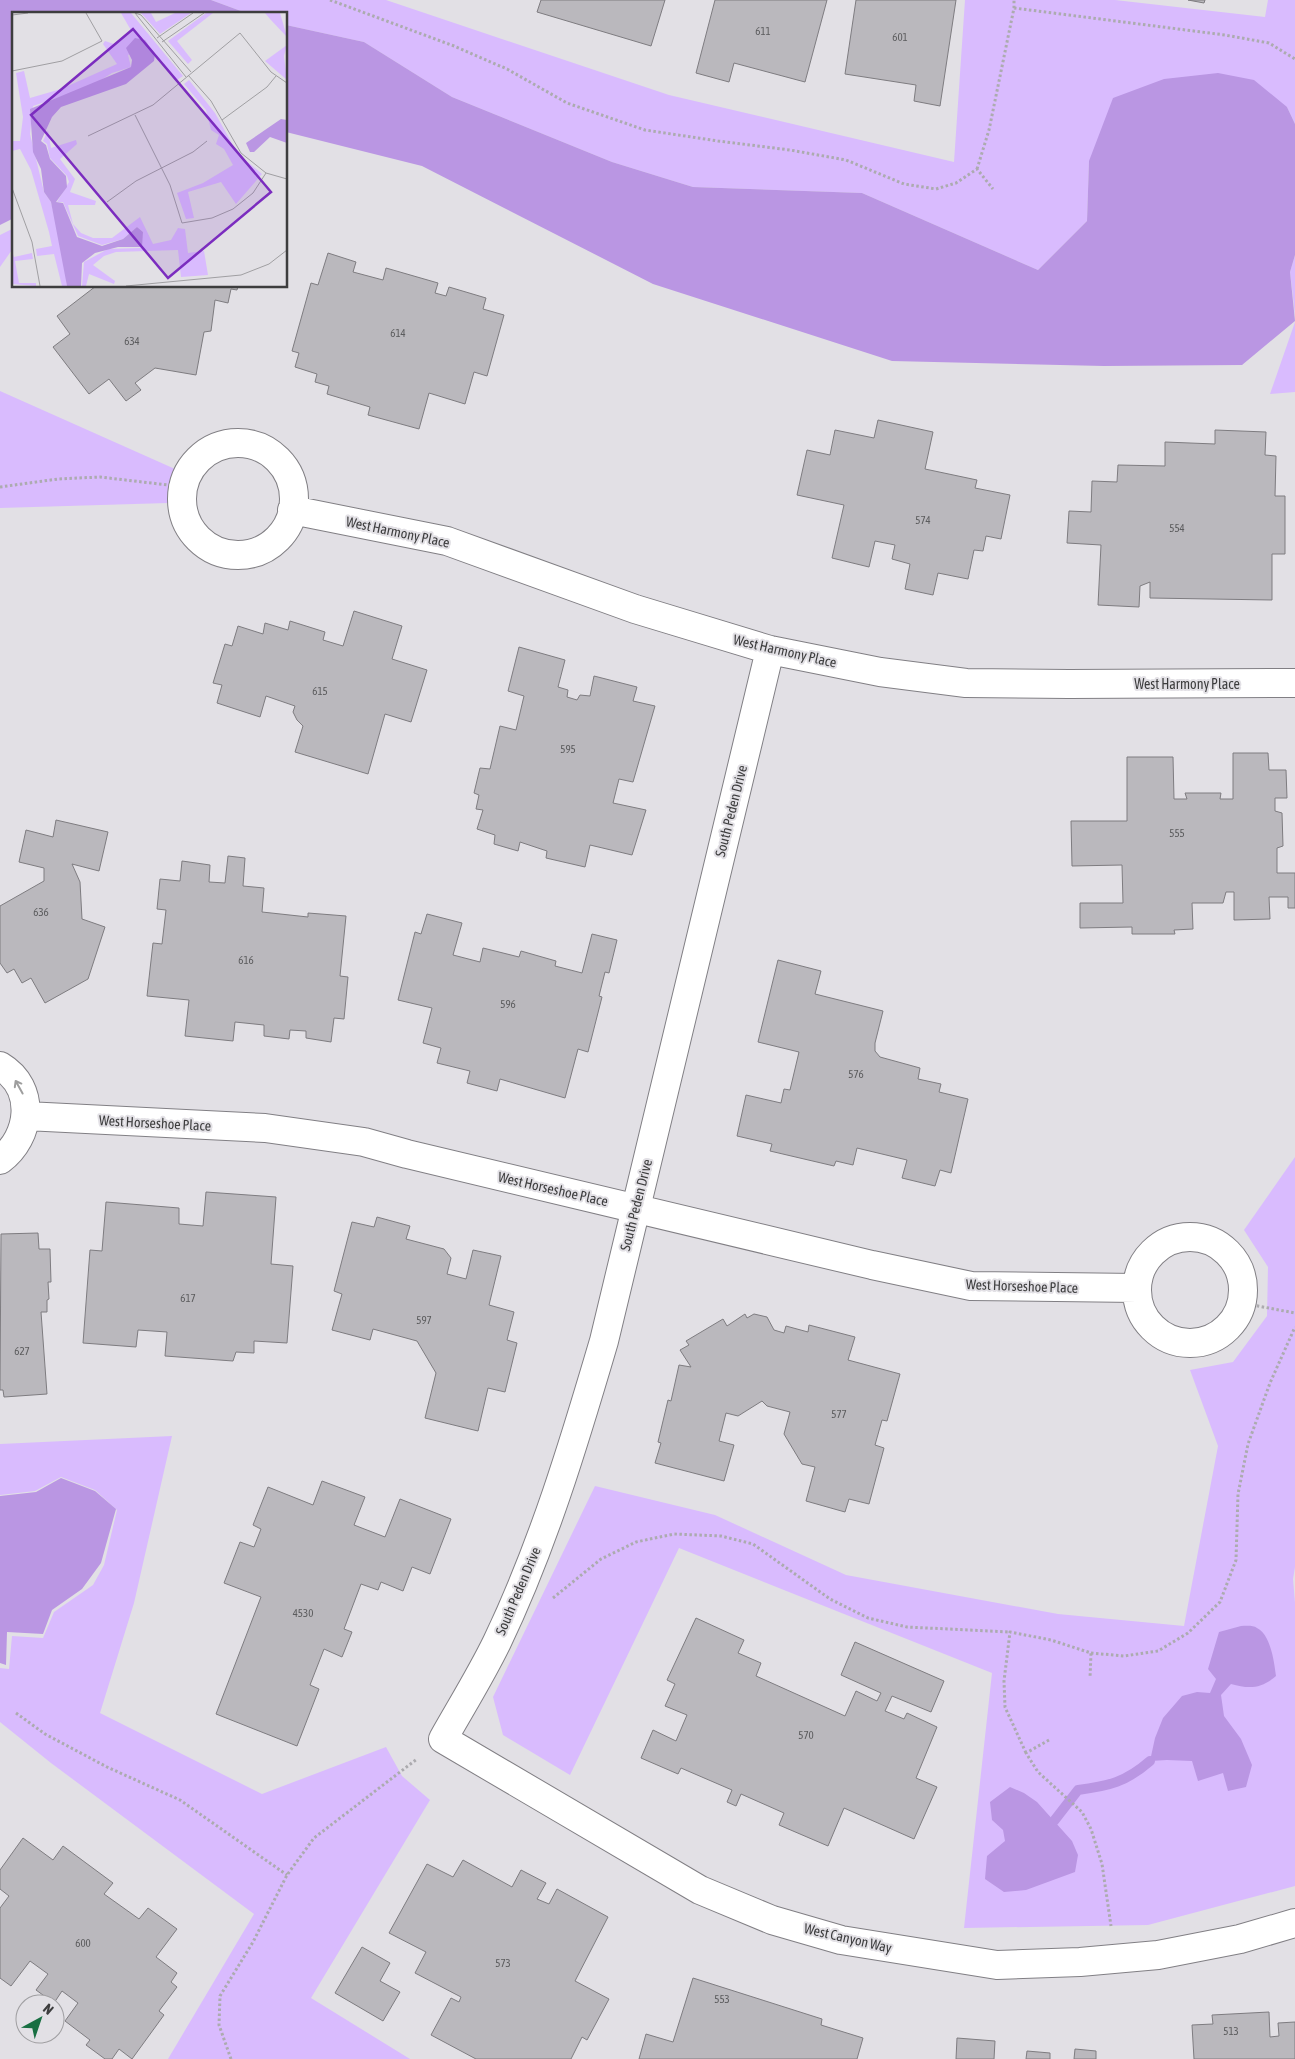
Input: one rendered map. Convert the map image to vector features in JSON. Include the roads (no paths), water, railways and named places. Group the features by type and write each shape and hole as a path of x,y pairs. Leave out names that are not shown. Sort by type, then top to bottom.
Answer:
{"street":[{"path":"241,443 258,446 273,454 284,468 292,483 295,502 292,510 290,521 280,537 264,549 246,555 226,554 208,546 194,533 185,516 182,497 186,477 195,463 208,452 224,445 241,443"},
{"name":"West Harmony Place","path":"292,510 447,541 635,609 770,650 880,672 966,683 1295,683"},
{"name":"South Peden Drive","path":"443,1739 496,1644 521,1588 568,1460 589,1391 604,1341 770,650"},
{"path":"0,1066 16,1082 24,1097 26,1116 22,1135 11,1152 0,1160"},
{"name":"West Horseshoe Place","path":"26,1116 265,1128 364,1142 872,1265 971,1286 1136,1288"},
{"path":"1189,1236 1205,1239 1220,1246 1232,1257 1240,1271 1244,1286 1242,1302 1235,1318 1224,1331 1209,1340 1192,1343 1174,1341 1159,1333 1147,1321 1139,1305 1136,1288 1140,1272 1148,1258 1159,1246 1173,1239 1189,1236"},
{"name":"West Canyon Way","path":"443,1739 700,1890 772,1920 841,1940 997,1965 1080,1962 1158,1955 1240,1939 1295,1923"}],"waterway":[{"path":"1054,1821 1078,1790 1117,1782 1133,1774 1150,1761"}]}
